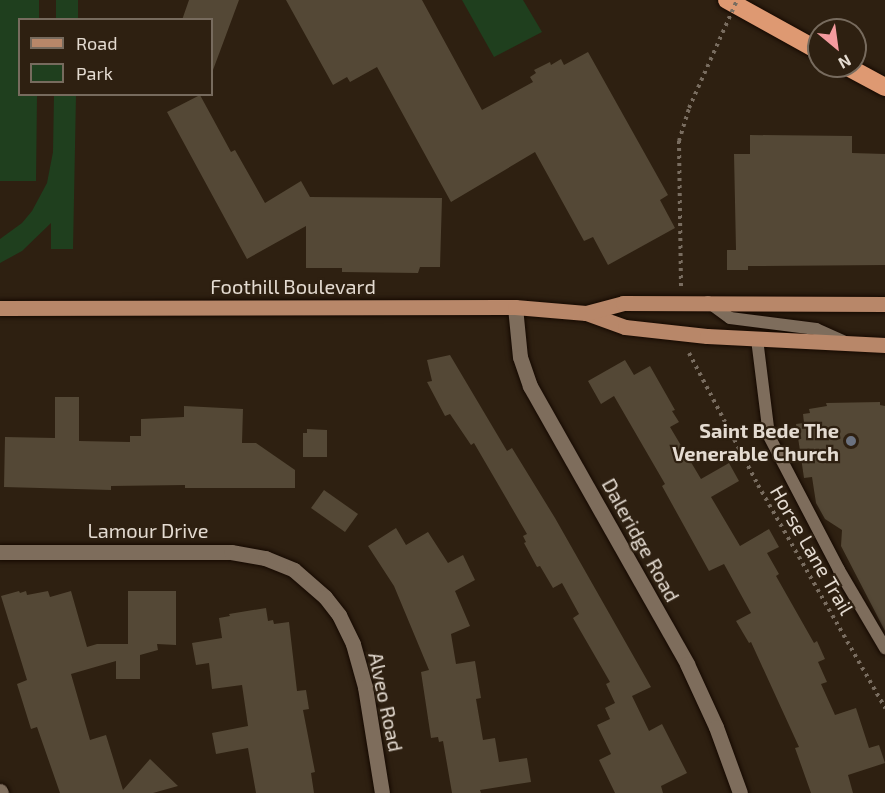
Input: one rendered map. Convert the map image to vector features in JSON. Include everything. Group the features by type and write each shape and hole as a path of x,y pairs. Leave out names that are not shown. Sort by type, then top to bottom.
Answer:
{"highway":[{"path":"727,0 807,44"},
{"path":"867,77 885,87"}],"main road":[{"name":"Foothill Boulevard","path":"586,313 623,303 885,304"},
{"name":"Foothill Boulevard","path":"0,308 514,307 586,313 625,327 757,339 885,345"}],"street":[{"name":"Daleridge Road","path":"514,307 520,357 530,386 687,664 716,727 740,793"},
{"name":"Lamour Drive","path":"0,552 231,552 265,558 294,570"},
{"name":"Alveo Road","path":"294,570 325,597 339,615 353,644 365,687 382,793"}],"lane":[{"path":"708,302 730,318 816,329 846,343"},
{"path":"757,339 769,436 839,570 885,648"}],"path":[{"path":"681,290 679,141 689,108 737,0"},
{"name":"Horse Lane Trail","path":"686,349 758,485 885,708"}],"green space":[{"path":"0,0 39,0 39,18 18,18 18,96 37,96 36,181 0,181"},
{"path":"56,0 78,0 78,18 56,18"},
{"path":"462,0 523,0 542,32 494,57"},
{"path":"54,96 76,96 73,249 51,249 51,223 22,251 0,263 0,239 22,223 32,211 47,183 53,152"}],"building":[{"path":"189,0 239,0 213,70 213,18 183,18"},
{"path":"286,0 422,0 482,110 533,82 530,77 536,73 534,70 561,59 564,65 588,52 668,195 660,200 675,228 608,265 593,237 584,241 535,152 451,202 377,67 350,82 347,77 333,85"},
{"path":"201,96 231,152 235,150 265,203 301,181 310,197 442,198 440,267 420,267 418,273 342,272 342,268 306,268 306,226 247,259 167,112"},
{"path":"750,135 852,136 852,153 885,154 885,265 748,266 748,270 727,270 727,250 736,250 734,154 750,154"},
{"path":"450,355 507,451 512,448 555,518 651,687 632,696 649,731 662,724 687,773 661,786 663,793 615,793 599,760 611,754 597,725 610,719 605,708 615,703 606,684 610,682 573,618 579,614 562,583 553,588 540,566 537,567 524,543 526,542 523,536 527,534 474,443 471,445 450,414 445,416 427,382 432,381 427,360"},
{"path":"625,360 634,375 650,366 675,410 672,411 679,422 670,427 701,479 729,463 739,481 711,497 740,546 769,529 779,547 767,553 779,574 776,576 814,643 817,641 825,659 818,662 827,682 821,684 835,715 856,708 869,748 879,745 885,763 848,775 853,793 811,793 795,748 799,747 751,642 749,643 736,621 751,613 724,564 709,571 662,486 665,484 614,396 601,404 588,381"},
{"path":"55,397 79,397 79,441 130,442 130,436 141,436 141,419 184,417 184,406 243,409 242,443 256,443 295,470 295,488 185,488 185,485 111,486 111,490 4,487 5,437 55,438"},
{"path":"880,402 880,405 885,406 885,631 841,546 842,530 825,519 816,503 812,477 804,478 796,424 804,423 803,414 810,413 809,409 827,406 826,403"},
{"path":"307,429 327,430 327,457 303,457 303,433 307,433"},
{"path":"324,490 358,514 345,532 311,508"},
{"path":"396,528 406,545 428,532 448,563 463,555 475,580 455,591 470,626 451,634 456,664 475,661 481,698 476,699 483,740 495,738 499,762 527,758 531,782 480,790 481,793 452,793 443,741 439,742 438,737 431,738 421,672 429,670 394,586 368,546"},
{"path":"19,591 20,593 26,591 27,595 48,591 50,597 71,591 87,647 97,644 128,644 128,591 176,591 176,645 157,644 158,650 140,655 140,679 116,679 116,661 71,674 90,740 106,735 123,790 150,759 178,786 153,793 60,793 37,727 31,729 17,684 27,680 1,596"},
{"path":"266,608 268,621 273,620 274,624 289,622 297,691 306,690 309,709 303,710 315,772 311,773 314,793 256,793 248,748 216,754 212,733 248,726 242,685 212,689 209,663 196,665 192,643 222,638 219,618 230,616 229,614"}],"place":[{"name":"Saint Bede The Venerable Church","path":"851,441"}]}
